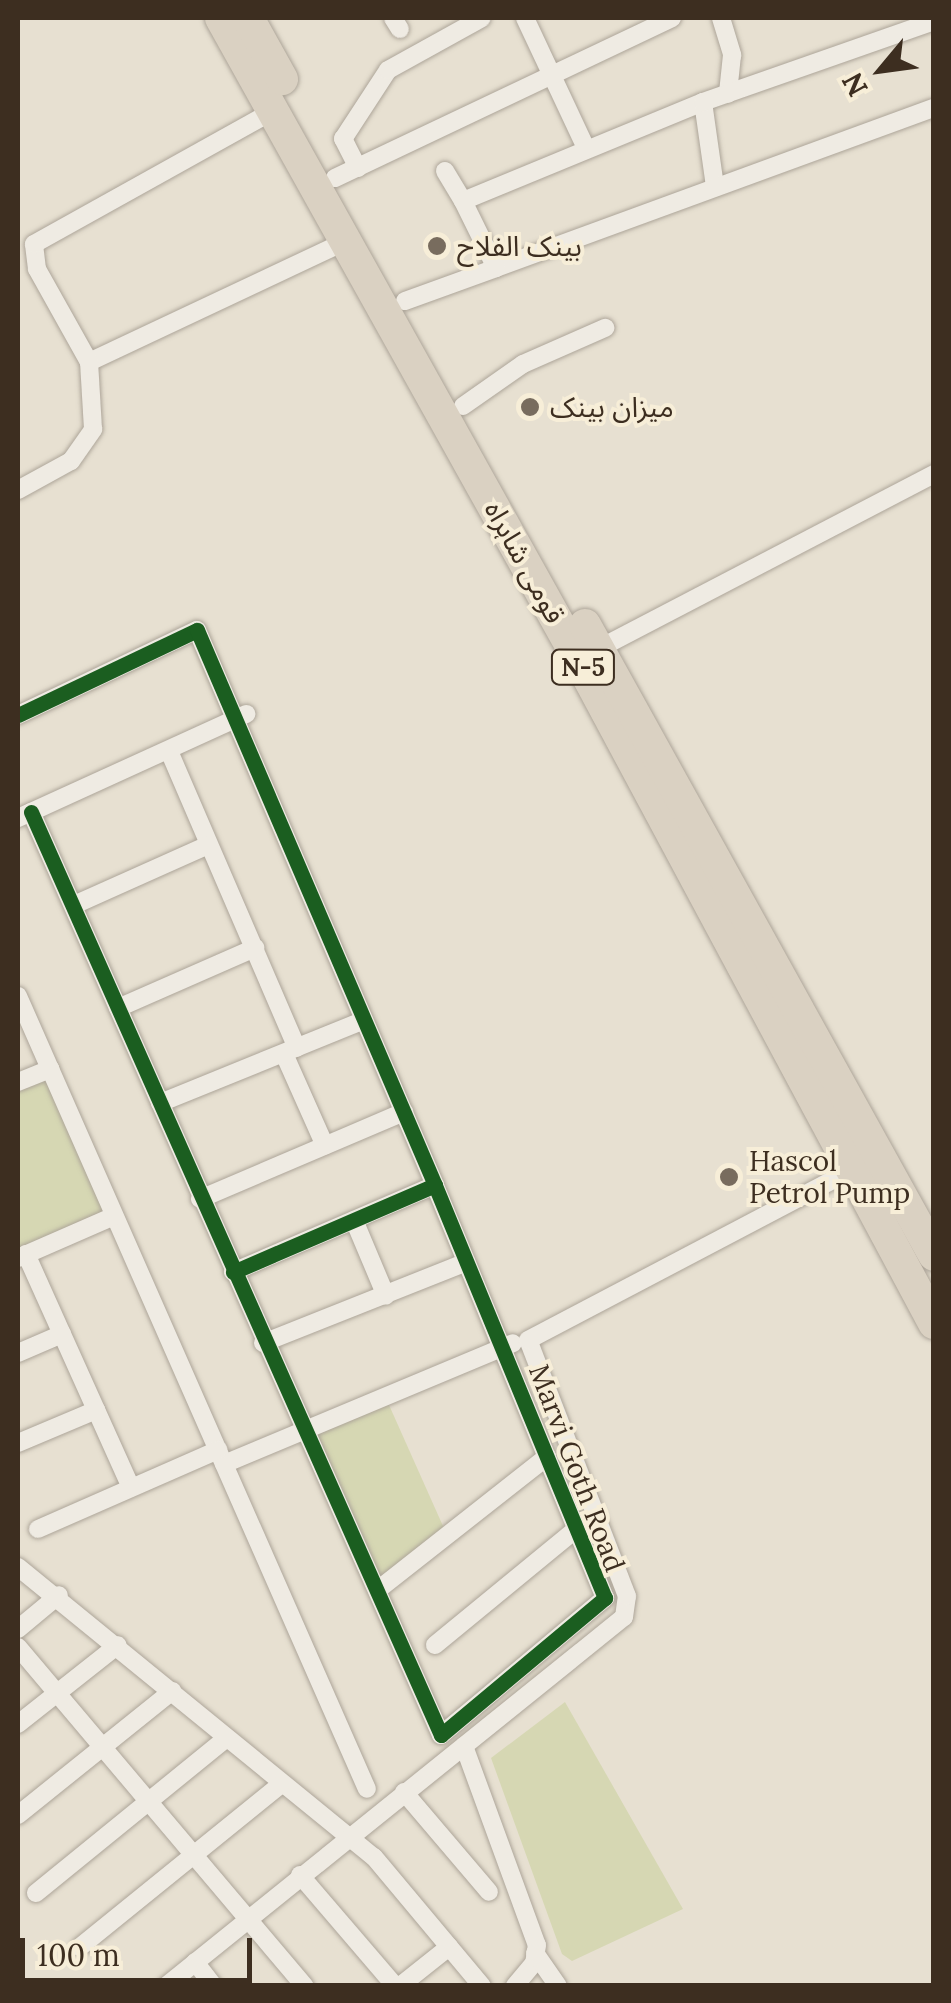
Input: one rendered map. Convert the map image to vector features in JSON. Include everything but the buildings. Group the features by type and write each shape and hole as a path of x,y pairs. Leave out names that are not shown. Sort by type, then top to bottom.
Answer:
{"highway":[{"name":"قومی شاہراہ","path":"221,18 348,240 856,1168 934,1323"},
{"name":"قومی شاہراہ","path":"248,18 346,173 405,301 934,1255"},
{"path":"262,18 268,54"}],"street":[{"path":"482,18 388,70 342,139 346,173 672,18"},
{"path":"525,18 586,148"},
{"path":"720,18 732,55 728,94"},
{"path":"463,201 703,102 934,21"},
{"path":"703,102 716,186"},
{"path":"405,301 934,108"},
{"path":"18,490 83,451 93,429 89,362 37,268 34,244 275,110"},
{"path":"445,171 496,268"},
{"path":"89,362 348,240"},
{"path":"463,406 524,364 605,328"},
{"path":"598,649 934,474"},
{"path":"18,715 197,630 239,717 436,1185 576,1529 602,1605 441,1734 379,1589 262,1343 74,904 24,816 239,717"},
{"path":"170,751 255,948 326,1146"},
{"path":"74,904 208,844"},
{"path":"118,1008 255,948"},
{"path":"18,996 367,1789"},
{"path":"160,1102 364,1020"},
{"path":"18,1082 50,1069"},
{"path":"200,1198 404,1112"},
{"name":"Marvi Goth Road","path":"166,1986 345,1838 617,1627 627,1606 528,1340 856,1168"},
{"path":"232,1272 436,1185"},
{"path":"114,1216 22,1256 62,1334 131,1488"},
{"path":"354,1220 386,1296"},
{"path":"262,1343 466,1262"},
{"path":"18,1353 62,1334"},
{"path":"38,1528 131,1488 302,1430 502,1346 528,1340"},
{"path":"18,1444 96,1410"},
{"path":"379,1589 547,1457"},
{"path":"435,1645 576,1529"},
{"path":"18,1567 59,1595 345,1838 374,1858 482,1986"},
{"path":"18,1629 59,1595"},
{"path":"18,1724 118,1645"},
{"path":"18,1647 60,1691 304,1986"},
{"path":"18,1814 172,1691"},
{"path":"36,1893 227,1738"},
{"path":"464,1746 536,1953 558,1986"},
{"path":"80,1947 281,1784"},
{"path":"404,1792 489,1892"},
{"path":"300,1875 398,1986 449,1946"},
{"path":"515,1986 536,1953"},
{"path":"194,1962 214,1986"}],"green space":[{"path":"50,1069 114,1216 18,1258 18,1083"},
{"path":"385,1396 447,1535 379,1589 302,1431"},
{"path":"565,1702 683,1909 572,1961 562,1954 491,1758"}],"cycle path":[{"path":"18,715 197,630 435,1185 233,1272"},
{"path":"31,812 441,1735 605,1598 435,1185"}],"place":[{"name":"بینک الفلاح","path":"437,246"},
{"name":"میزان بینک","path":"530,407"},
{"name":"Hascol Petrol Pump","path":"729,1177"}]}
